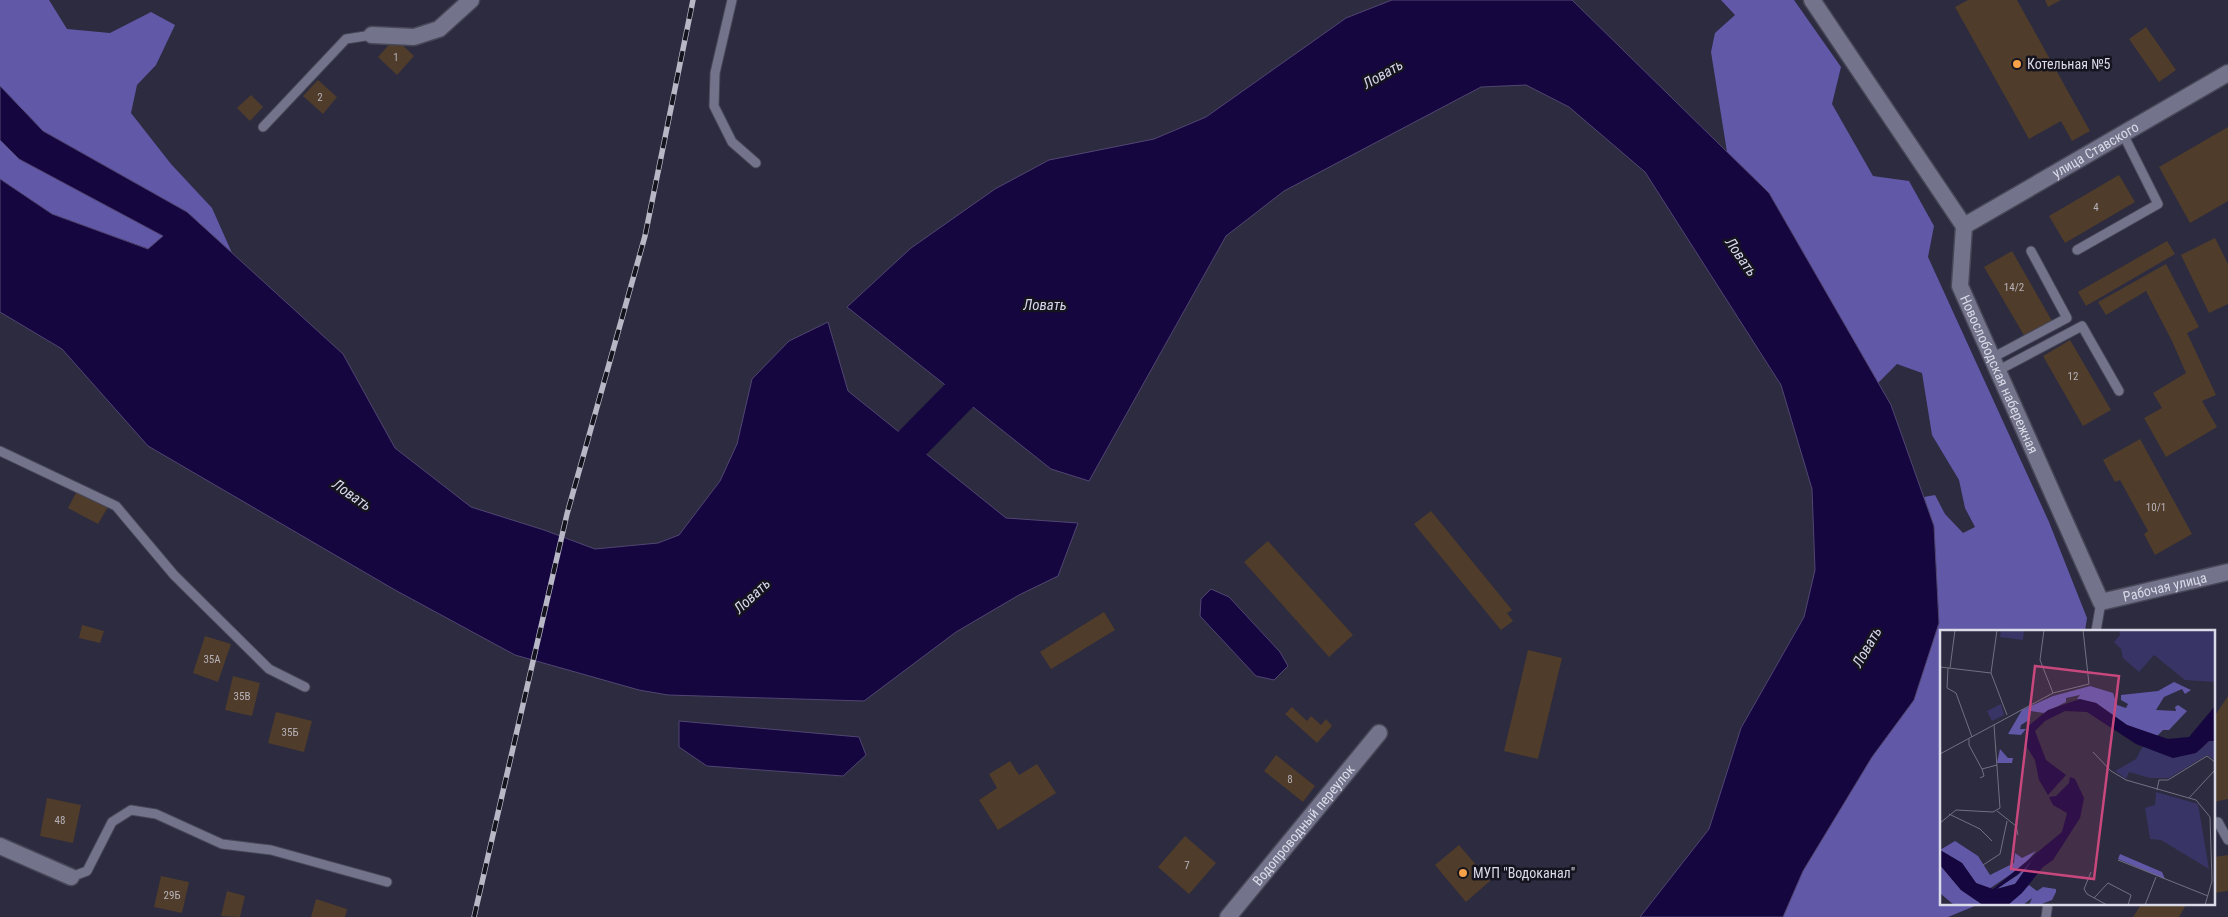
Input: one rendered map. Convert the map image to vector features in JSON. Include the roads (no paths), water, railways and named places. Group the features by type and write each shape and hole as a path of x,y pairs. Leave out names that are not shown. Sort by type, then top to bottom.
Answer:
{"street":[{"path":"372,35 414,37 439,29 471,0"},
{"path":"1812,0 1964,226"},
{"name":"улица Ставского","path":"1964,226 2228,73"},
{"name":"Новослободская набережная","path":"1964,226 1960,286 2101,602"},
{"name":"Рабочая улица","path":"2101,602 2228,572"},
{"name":"Водопроводный переулок","path":"1228,917 1379,733"},
{"path":"0,846 71,877"}],"lane":[{"path":"732,0 715,73 714,106 732,142 756,163"},
{"path":"263,127 346,39 372,35"},
{"path":"2077,250 2158,204 2123,134"},
{"path":"1995,364 2067,318 2031,251"},
{"path":"1995,364 2082,326 2119,391"},
{"path":"0,451 116,506 174,575 269,669 305,687"},
{"path":"2096,630 2101,602"},
{"path":"71,877 87,870 112,822 131,810 156,814 222,844 271,850 387,882"},
{"path":"2216,822 2218,822 2228,840"},
{"path":"2046,917 2048,904"}],"water":[{"name":"Ловать","path":"1392,0 1572,0 1769,193 1891,405 1934,526 1939,623 1914,700 1872,757 1803,871 1783,917 1640,917 1709,829 1741,728 1804,617 1815,570 1812,489 1781,385 1645,172 1569,107 1526,85 1481,87 1284,191 1226,236 1089,481 1051,469 847,307 911,248 995,189 1049,160 1154,139 1206,117 1346,18"},
{"name":"Ловать","path":"0,86 43,131 187,212 343,354 395,448 471,507 544,530 595,549 658,543 679,535 720,481 737,444 752,379 789,341 828,322 848,391 1006,518 1078,523 1058,576 1019,595 956,632 864,701 668,695 639,690 515,655 395,590 148,446 62,349 0,312 0,179 52,214 148,249 163,236 19,159 0,140"},
{"path":"1211,589 1229,597 1280,652 1288,666 1274,680 1256,676 1200,616 1201,599"},
{"path":"679,721 859,737 866,755 843,776 707,766 679,747"}],"waterway":[{"name":"Ловать","path":"877,479 994,360"}],"railway":[{"path":"474,917 567,514 645,236 693,0"}],"place":[{"name":"Котельная №5","path":"2017,64"},
{"name":"МУП \"Водоканал\"","path":"1463,873"}]}
